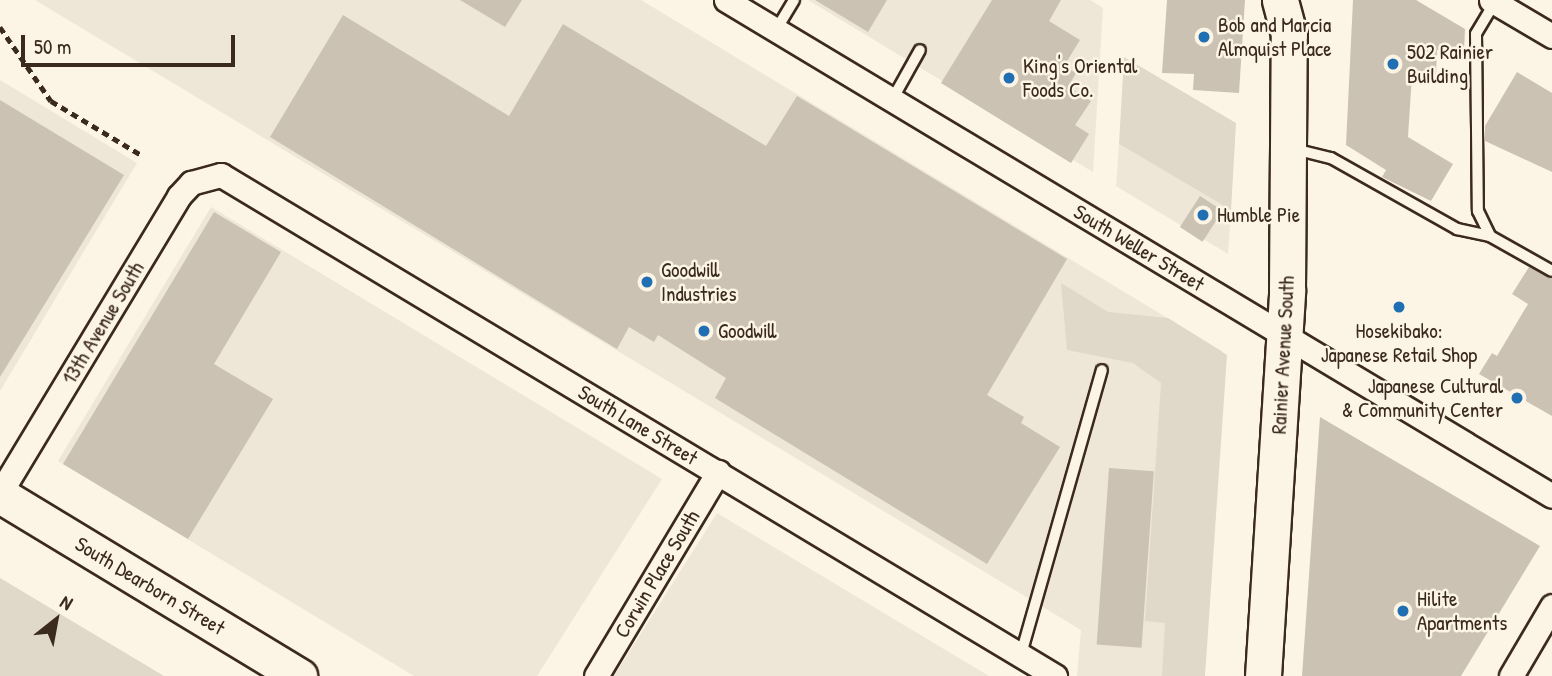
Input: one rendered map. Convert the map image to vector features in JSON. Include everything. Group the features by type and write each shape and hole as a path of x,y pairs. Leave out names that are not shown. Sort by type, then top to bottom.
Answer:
{"main road":[{"name":"Rainier Avenue South","path":"1263,676 1286,335 1289,34 1280,0"},
{"name":"Rainier Avenue South","path":"1289,34 1307,0"},
{"name":"South Dearborn Street","path":"0,494 299,676"}],"street":[{"name":"South Weller Street","path":"726,0 1552,496"},
{"path":"1493,1 1552,36"},
{"name":"South Lane Street","path":"221,175 1055,675"},
{"name":"13th Avenue South","path":"0,494 179,197 191,183 221,175"},
{"name":"Corwin Place South","path":"596,676 718,472"},
{"path":"1511,676 1552,606"}],"lane":[{"path":"776,30 794,0"},
{"path":"1490,236 1478,211 1476,34 1493,1"},
{"path":"892,100 920,50"},
{"path":"1288,148 1331,158 1457,229 1490,236 1552,271"},
{"path":"1021,654 1102,370"}],"path":[{"path":"0,27 51,100 143,156"}],"shaded area":[{"path":"35,0 641,0 1222,351 1200,676 1077,676 1081,630"},
{"path":"808,0 1090,0 1103,8 1093,172"},
{"path":"1124,57 1236,123 1231,210 1119,144"},
{"path":"0,80 137,163 0,391"},
{"path":"1119,144 1231,210 1228,254 1116,186"},
{"path":"211,207 662,479 537,676 414,676 58,461"},
{"path":"1061,283 1108,312 1168,318 1227,355 1205,676 1162,676 1165,623 1145,621 1161,383 1133,363 1067,350"},
{"path":"717,513 989,676 614,676"},
{"path":"0,578 164,676 0,676"}],"building":[{"path":"460,0 522,0 505,27"},
{"path":"815,0 887,0 868,32"},
{"name":"King's Oriental Foods Co.","path":"992,0 1061,0 1049,21 1080,40 1064,66 1076,73 1068,87 1091,101 1075,125 1089,134 1071,163 941,83"},
{"name":"Bob and Marcia Almquist Place","path":"1167,0 1245,0 1239,93 1193,90 1194,74 1162,73"},
{"name":"502 Rainier Building","path":"1353,0 1416,0 1465,29 1464,52 1437,50 1436,76 1412,75 1408,137 1453,164 1431,201 1382,177 1386,170 1346,145"},
{"name":"Goodwill Industries","path":"343,15 509,116 563,24 766,146 797,96 1067,259 987,395 1024,417 1021,423 1060,447 987,564 715,398 726,378 658,335 654,342 629,327 617,349 270,137"},
{"path":"1517,72 1552,93 1552,172 1485,141 1485,126"},
{"path":"0,100 124,175 0,377"},
{"path":"1200,196 1223,211 1202,242 1180,227"},
{"path":"214,212 281,252 214,364 273,399 188,539 63,464"},
{"path":"1529,267 1552,279 1552,416 1479,374 1492,353 1497,356 1528,304 1512,294"},
{"name":"Hilite Apartments","path":"1320,417 1540,546 1461,676 1302,676"},
{"path":"1109,468 1154,471 1142,648 1097,645"}],"place":[{"name":"Bob and Marcia Almquist Place","path":"1204,37"},
{"name":"502 Rainier Building","path":"1393,64"},
{"name":"King's Oriental Foods Co.","path":"1009,78"},
{"name":"Humble Pie","path":"1203,215"},
{"name":"Goodwill Industries","path":"647,282"},
{"name":"Hosekibako: Japanese Retail Shop","path":"1399,307"},
{"name":"Goodwill","path":"704,331"},
{"name":"Japanese Cultural & Community Center","path":"1517,398"},
{"name":"Hilite Apartments","path":"1403,611"}]}
